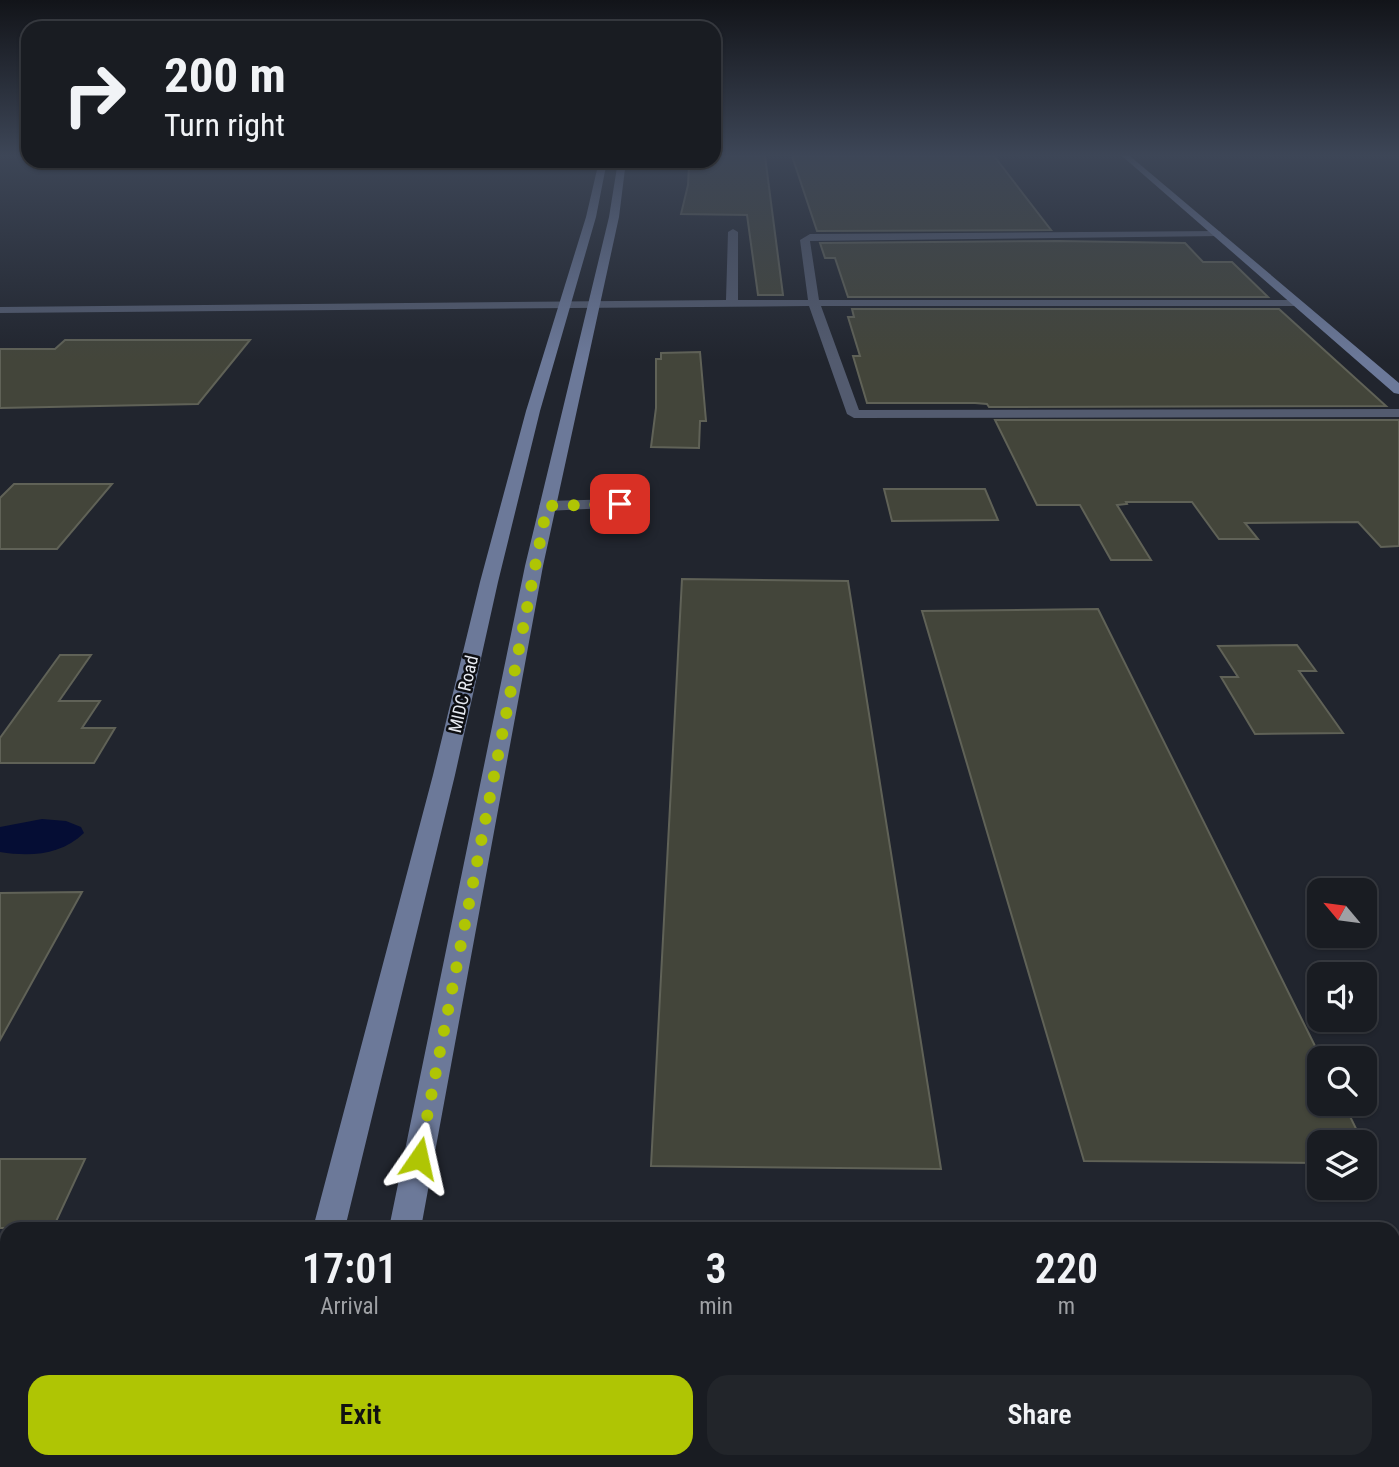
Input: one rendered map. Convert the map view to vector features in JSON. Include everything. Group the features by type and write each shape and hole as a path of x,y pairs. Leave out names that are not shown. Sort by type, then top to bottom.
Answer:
{"main road":[{"name":"MIDC Road","path":"331,1222 533,411 588,224"},
{"path":"406,1222 547,506 612,224"},
{"path":"1206,224 1399,390"}],"street":[{"path":"732,303 733,232"},
{"path":"1217,234 810,237 804,240 814,303 854,414 1399,413"},
{"path":"0,310 565,303 1297,303"},
{"path":"547,506 620,504"}],"water":[{"path":"42,819 66,821 81,827 84,833 66,846 45,853 0,852 0,827"}],"building":[{"path":"748,224 774,224 783,295 758,295"},
{"path":"815,224 1047,224 1051,230 817,231"},
{"path":"820,243 1185,243 1203,262 1232,262 1268,297 848,297 835,258 825,258"},
{"path":"852,309 1279,309 1386,406 989,407 987,404 975,403 867,403 853,356 860,356 848,317 854,317"},
{"path":"65,340 250,340 198,404 0,408 0,349 55,349"},
{"path":"700,352 706,421 700,421 699,448 651,447 656,408 656,359 661,359 661,353"},
{"path":"995,420 1399,420 1399,546 1381,547 1358,522 1245,523 1258,539 1219,539 1192,502 1126,502 1127,504 1117,505 1151,560 1111,560 1080,505 1037,505"},
{"path":"14,484 112,484 57,549 0,549 0,498"},
{"path":"884,489 985,489 998,520 892,521"},
{"path":"682,579 848,581 941,1169 651,1166"},
{"path":"1098,609 1315,1046 1307,1046 1307,1116 1350,1116 1357,1130 1307,1130 1307,1163 1084,1161 922,611"},
{"path":"1297,645 1316,671 1299,671 1343,733 1255,734 1221,677 1238,677 1218,646"},
{"path":"60,655 91,655 59,701 100,701 82,728 115,728 94,763 0,763 0,738"},
{"path":"82,892 0,1040 0,893"},
{"path":"0,1159 85,1159 56,1222 0,1222"}],"route":[{"path":"419,1158 547,506 620,504"}]}
